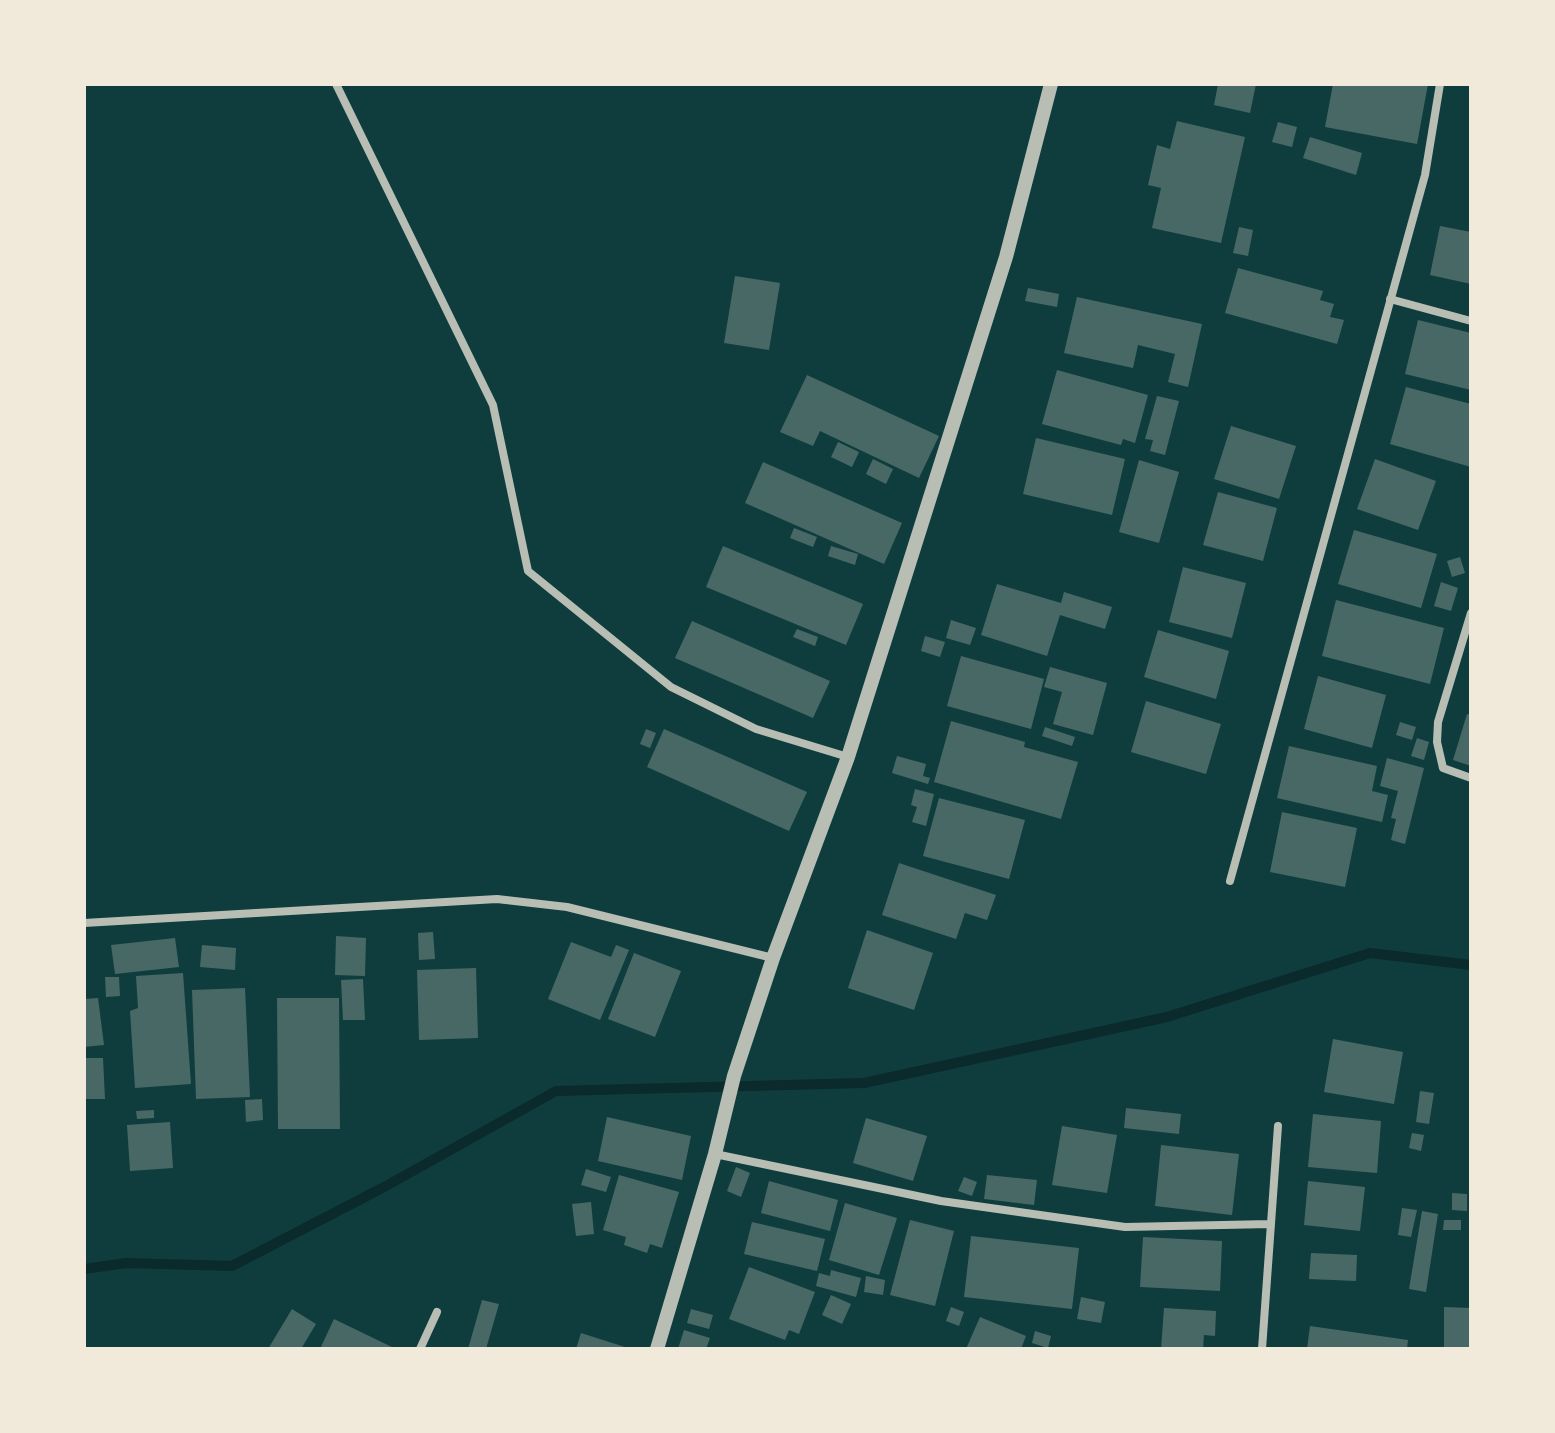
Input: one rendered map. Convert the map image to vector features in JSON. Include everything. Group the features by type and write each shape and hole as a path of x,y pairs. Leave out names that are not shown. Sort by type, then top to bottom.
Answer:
{"street":[{"path":"336,84 493,405 528,571 671,687 756,729 848,757"},
{"path":"657,1349 715,1154 734,1076 773,958 848,757 1006,257 1051,84"},
{"path":"1230,881 1425,175 1440,84"},
{"path":"1390,299 1471,321"},
{"path":"1471,613 1438,722 1437,742 1443,768 1471,778"},
{"path":"84,923 497,899 567,907 773,958"},
{"path":"1262,1349 1278,1126"},
{"path":"715,1154 941,1201 1125,1227 1271,1224"},
{"path":"420,1349 437,1312"}],"building":[{"path":"1218,84 1256,84 1250,113 1214,105"},
{"path":"1333,84 1428,84 1417,144 1325,127"},
{"path":"1177,121 1245,137 1221,243 1152,228 1161,188 1148,185 1157,145 1170,149"},
{"path":"1278,122 1297,127 1292,147 1272,142"},
{"path":"1310,137 1362,153 1356,175 1303,158"},
{"path":"1440,226 1471,232 1471,284 1430,275"},
{"path":"1239,227 1253,230 1248,256 1233,253"},
{"path":"1238,268 1323,291 1320,300 1334,304 1330,317 1344,320 1337,344 1225,313"},
{"path":"735,276 780,283 769,350 724,343"},
{"path":"1028,288 1059,294 1057,307 1025,301"},
{"path":"1077,297 1202,324 1188,387 1168,382 1175,354 1138,345 1133,368 1064,353"},
{"path":"1418,320 1471,333 1471,390 1405,374"},
{"path":"1057,370 1148,395 1135,443 1123,439 1121,445 1042,424"},
{"path":"807,375 939,436 919,478 820,431 813,446 780,432"},
{"path":"1406,387 1471,404 1471,467 1390,444"},
{"path":"1157,396 1179,401 1165,455 1150,451 1153,440 1145,439"},
{"path":"1231,426 1296,446 1279,499 1214,479"},
{"path":"1036,438 1125,459 1112,515 1023,494"},
{"path":"838,442 859,452 852,467 831,457"},
{"path":"873,459 893,469 886,484 866,474"},
{"path":"1375,459 1436,481 1418,530 1357,509"},
{"path":"1139,460 1179,472 1159,543 1119,532"},
{"path":"763,462 902,523 884,564 745,503"},
{"path":"1218,492 1277,508 1263,561 1203,545"},
{"path":"794,528 817,537 813,547 790,538"},
{"path":"1354,530 1437,554 1421,608 1338,584"},
{"path":"723,546 863,604 846,645 706,587"},
{"path":"831,546 858,554 855,565 828,556"},
{"path":"1460,557 1465,573 1452,577 1447,561"},
{"path":"1183,567 1246,583 1232,638 1169,622"},
{"path":"1441,582 1458,588 1451,611 1434,606"},
{"path":"997,584 1061,603 1064,592 1112,607 1105,629 1060,615 1047,656 981,635"},
{"path":"1336,600 1444,628 1430,684 1322,656"},
{"path":"951,620 976,628 970,645 946,638"},
{"path":"692,621 830,681 813,718 675,658"},
{"path":"797,629 818,637 815,646 793,637"},
{"path":"1158,630 1229,651 1216,699 1144,677"},
{"path":"925,636 945,642 940,657 921,651"},
{"path":"961,656 1044,679 1031,729 947,706"},
{"path":"1050,667 1107,683 1093,735 1053,724 1062,692 1044,687"},
{"path":"1318,676 1386,695 1372,748 1304,729"},
{"path":"1146,701 1221,724 1206,774 1131,752"},
{"path":"1467,714 1471,715 1471,766 1453,760"},
{"path":"951,721 1025,742 1024,747 1078,762 1061,819 934,782"},
{"path":"1400,722 1416,727 1412,740 1396,735"},
{"path":"1045,727 1075,737 1072,746 1042,736"},
{"path":"646,729 656,733 650,748 640,744"},
{"path":"664,729 807,792 789,831 647,767"},
{"path":"1417,738 1429,742 1424,760 1411,756"},
{"path":"1289,746 1377,766 1372,791 1388,795 1382,822 1277,798"},
{"path":"897,756 926,764 923,776 930,778 928,784 892,773"},
{"path":"1387,758 1424,768 1405,844 1391,840 1396,819 1391,818 1398,791 1380,786"},
{"path":"915,789 934,794 926,826 912,822 917,807 911,805"},
{"path":"939,798 1025,820 1009,879 923,856"},
{"path":"1282,812 1357,828 1345,887 1270,872"},
{"path":"899,863 996,895 987,920 965,913 956,939 882,915"},
{"path":"867,930 933,953 914,1010 848,988"},
{"path":"433,932 435,959 419,960 418,933"},
{"path":"336,936 366,938 365,976 335,975"},
{"path":"175,938 179,967 115,974 111,945"},
{"path":"571,942 611,957 616,945 629,950 600,1020 548,999"},
{"path":"202,945 236,948 235,970 200,967"},
{"path":"634,953 681,971 655,1037 608,1019"},
{"path":"476,968 478,1038 419,1040 417,970"},
{"path":"183,973 191,1084 135,1088 130,1011 138,1008 136,976"},
{"path":"105,977 119,977 120,996 106,997"},
{"path":"363,979 365,1020 343,1020 341,980"},
{"path":"245,988 250,1097 196,1099 192,990"},
{"path":"98,998 104,1045 84,1047 84,999"},
{"path":"277,998 339,998 340,1129 278,1129"},
{"path":"1333,1039 1403,1052 1394,1104 1324,1092"},
{"path":"84,1058 103,1058 105,1099 84,1099"},
{"path":"1420,1091 1434,1093 1429,1124 1416,1122"},
{"path":"262,1099 263,1120 246,1122 245,1100"},
{"path":"1126,1108 1181,1114 1179,1134 1124,1128"},
{"path":"154,1110 154,1118 137,1119 136,1111"},
{"path":"1313,1114 1381,1121 1377,1173 1308,1167"},
{"path":"607,1117 691,1136 682,1180 598,1161"},
{"path":"866,1118 927,1136 913,1181 853,1163"},
{"path":"170,1122 173,1168 130,1171 127,1125"},
{"path":"1062,1126 1117,1135 1107,1193 1052,1185"},
{"path":"1412,1133 1424,1135 1421,1151 1409,1148"},
{"path":"1161,1145 1239,1154 1232,1215 1155,1206"},
{"path":"736,1167 750,1173 741,1197 727,1191"},
{"path":"586,1169 611,1177 606,1192 581,1185"},
{"path":"619,1175 679,1192 662,1248 650,1244 647,1253 624,1245 626,1237 603,1230"},
{"path":"987,1175 1037,1180 1034,1205 984,1199"},
{"path":"964,1177 977,1182 972,1196 958,1191"},
{"path":"769,1181 838,1200 830,1231 761,1213"},
{"path":"1308,1181 1365,1187 1360,1231 1304,1225"},
{"path":"1452,1193 1467,1194 1467,1211 1452,1210"},
{"path":"591,1202 594,1234 576,1236 572,1204"},
{"path":"845,1203 897,1218 879,1275 829,1260"},
{"path":"1402,1208 1417,1210 1411,1237 1398,1235"},
{"path":"1422,1211 1438,1214 1426,1292 1409,1289"},
{"path":"910,1220 954,1231 935,1306 890,1295"},
{"path":"1444,1220 1461,1220 1461,1230 1443,1230"},
{"path":"752,1222 825,1239 817,1271 744,1254"},
{"path":"971,1236 1079,1248 1072,1309 964,1297"},
{"path":"1143,1237 1222,1241 1220,1291 1140,1287"},
{"path":"1311,1253 1357,1255 1356,1281 1309,1279"},
{"path":"749,1267 815,1292 799,1334 789,1330 785,1340 729,1319"},
{"path":"831,1270 861,1278 856,1297 816,1286 819,1273 830,1276"},
{"path":"866,1276 885,1280 883,1295 864,1292"},
{"path":"831,1295 851,1304 842,1324 822,1315"},
{"path":"1081,1297 1105,1302 1101,1323 1077,1319"},
{"path":"482,1300 499,1304 486,1349 468,1349"},
{"path":"951,1307 964,1312 959,1326 946,1321"},
{"path":"1444,1307 1471,1308 1471,1349 1444,1349"},
{"path":"1164,1308 1216,1311 1215,1336 1204,1335 1203,1349 1161,1349"},
{"path":"292,1309 316,1324 301,1349 268,1349"},
{"path":"691,1309 713,1315 709,1329 687,1323"},
{"path":"980,1317 1026,1336 1021,1349 966,1349"},
{"path":"334,1319 396,1349 320,1349"},
{"path":"1310,1326 1408,1340 1407,1349 1307,1349"},
{"path":"684,1330 710,1338 706,1349 678,1349"},
{"path":"1035,1331 1051,1336 1048,1348 1032,1343"},
{"path":"581,1333 628,1348 628,1349 576,1349"}],"waterway":[{"path":"84,1269 126,1263 232,1266 386,1186 556,1091 864,1083 1167,1017 1370,953 1471,965"}]}
